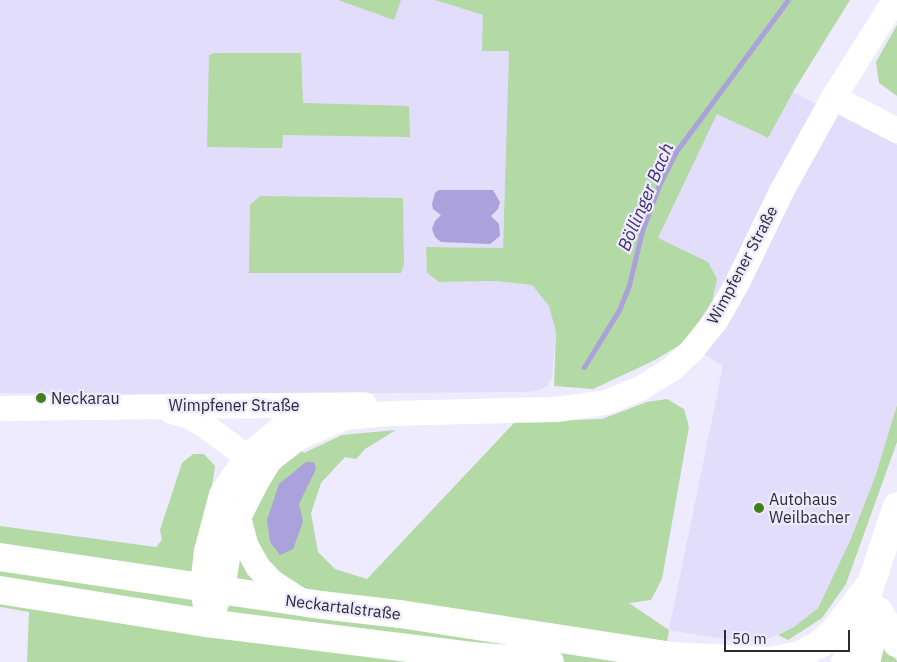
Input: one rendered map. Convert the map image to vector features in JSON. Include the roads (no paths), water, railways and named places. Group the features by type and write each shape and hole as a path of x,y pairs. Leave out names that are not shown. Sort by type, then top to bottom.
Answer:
{"main road":[{"path":"866,662 874,599 897,506"},
{"path":"845,662 897,543"},
{"name":"Neckartalstraße","path":"0,558 312,604 362,608 677,659 771,661 793,657 810,651 874,599"},
{"name":"Neckartalstraße","path":"0,590 207,623 472,656 550,662"},
{"path":"874,599 897,643"}],"street":[{"name":"Wimpfener Straße","path":"258,458 345,417 389,413 556,409 605,402 640,388 673,367 692,349 714,321 728,298 781,191 833,97 894,0"},
{"path":"833,97 897,130"},
{"name":"Wimpfener Straße","path":"0,408 328,405 556,409"},
{"name":"Wimpfener Straße","path":"207,623 212,588 206,552 221,494 258,458 286,423 328,405"},
{"name":"Wimpfener Straße","path":"141,406 176,411 189,416 258,458"},
{"path":"212,588 238,517 254,485 258,458"},
{"path":"238,517 245,544 256,566 271,581 312,604"}],"waterway":[{"name":"Böllinger Bach","path":"584,367 619,310 629,285 642,231 659,185 675,153 788,0"}],"place":[{"name":"Neckarau","path":"41,398"},
{"name":"Autohaus Weilbacher","path":"759,508"}]}
